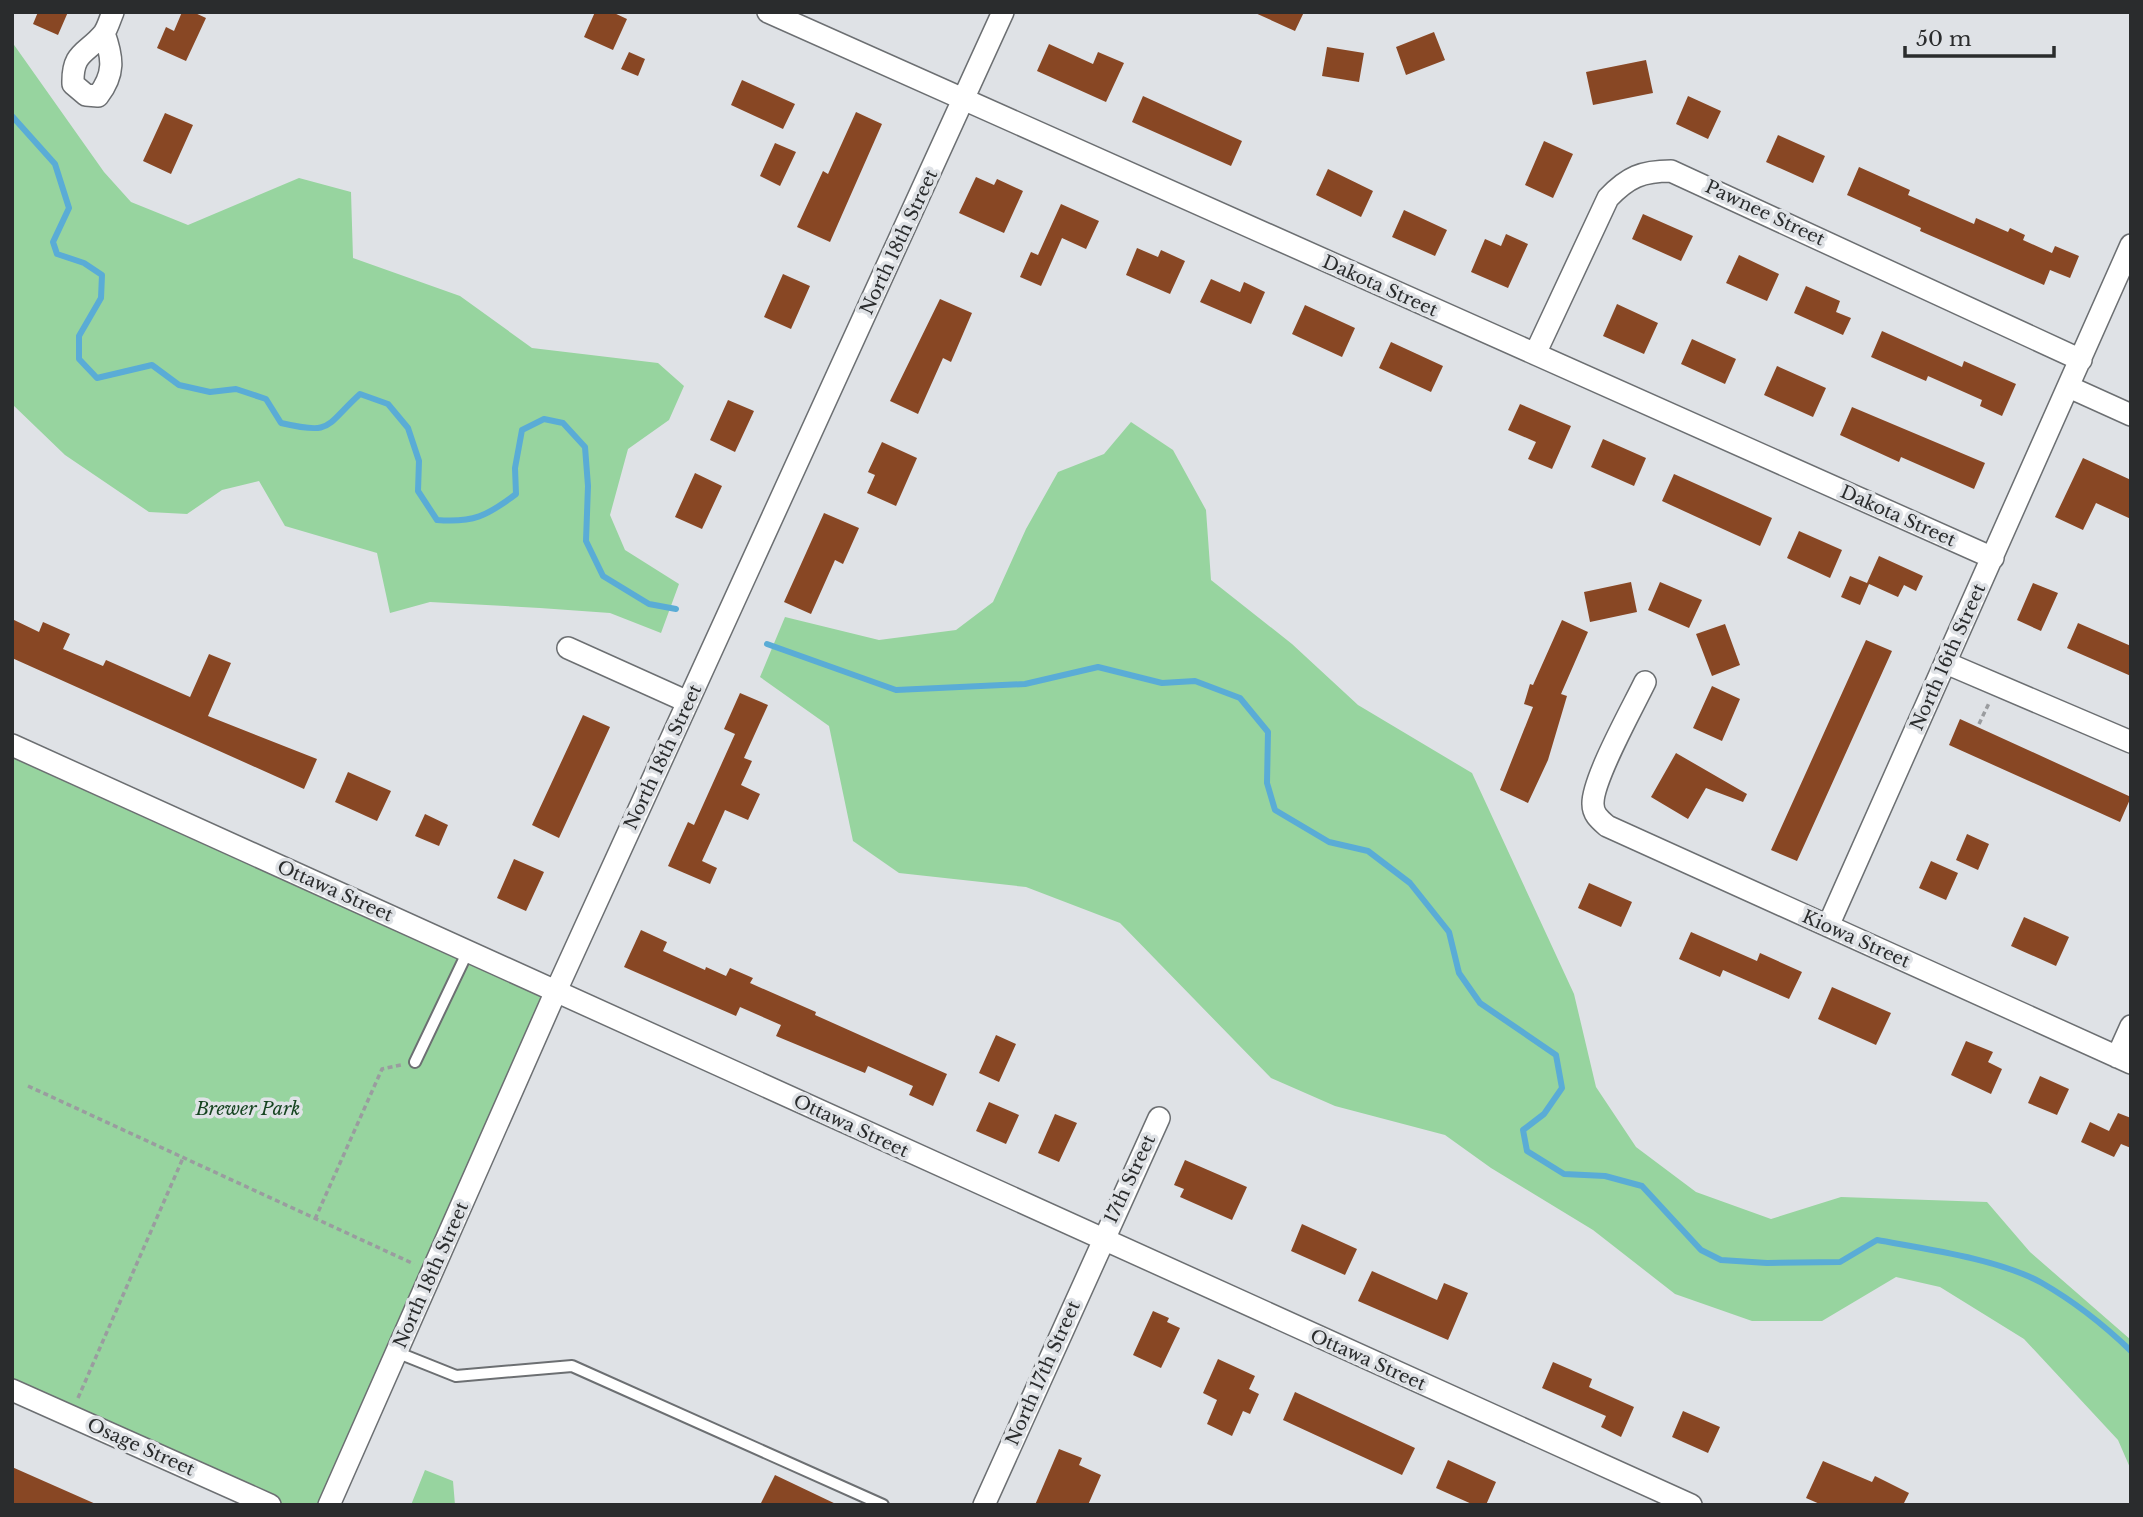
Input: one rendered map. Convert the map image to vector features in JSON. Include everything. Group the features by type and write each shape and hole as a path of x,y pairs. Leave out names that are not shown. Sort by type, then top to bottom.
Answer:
{"street":[{"path":"103,33 114,12"},
{"name":"Dakota Street","path":"768,12 1993,558"},
{"name":"North 18th Street","path":"329,1505 556,991 1003,12"},
{"name":"Pawnee Street","path":"1535,355 1608,198 1625,180 1647,171 1671,171 2081,360"},
{"name":"North 16th Street","path":"1828,926 2131,245"},
{"path":"2068,387 2131,415"},
{"path":"568,648 688,702"},
{"path":"1946,663 2131,742"},
{"name":"Kiowa Street","path":"1645,682 1597,783 1592,802 1596,816 1607,825 2124,1060"},
{"name":"Ottawa Street","path":"12,745 1691,1505"},
{"path":"2124,1060 2131,1026"},
{"name":"17th Street","path":"1101,1240 1159,1118"},
{"name":"North 17th Street","path":"984,1505 1101,1240"},
{"name":"Osage Street","path":"12,1390 270,1505"}],"lane":[{"path":"415,1062 468,951"},
{"path":"396,1352 456,1376 572,1366 883,1505"}],"path":[{"path":"315,1219 382,1069 415,1062"},
{"path":"28,1086 432,1273"},
{"path":"70,1416 183,1157"}],"green space":[{"path":"12,42 104,172 131,202 188,225 299,178 351,192 353,258 460,296 532,348 658,363 684,386 669,420 628,449 610,515 625,550 679,584 661,633 610,613 430,602 390,613 377,553 285,526 259,481 222,490 187,514 149,512 65,455 12,404"},
{"path":"1131,422 1173,450 1206,510 1211,580 1292,644 1358,705 1472,773 1574,994 1596,1087 1636,1147 1696,1192 1771,1219 1841,1197 1987,1202 2030,1252 2131,1340 2131,1470 2118,1440 2024,1339 1940,1287 1896,1277 1822,1321 1752,1321 1675,1294 1593,1230 1491,1168 1445,1135 1335,1106 1271,1078 1120,923 1026,887 899,873 853,841 829,726 760,677 785,617 879,640 956,630 993,602 1026,529 1058,472 1104,454"},
{"name":"Brewer Park","path":"12,745 556,991 329,1505 270,1505 12,1390"},
{"path":"425,1470 453,1481 455,1505 411,1505"}],"building":[{"path":"38,12 68,12 58,35 33,24"},
{"path":"182,12 193,12 206,18 186,61 157,48 166,27 174,31"},
{"path":"595,12 612,12 627,19 613,50 584,37"},
{"path":"1253,12 1304,12 1295,31"},
{"path":"1434,32 1445,60 1406,75 1396,47"},
{"path":"1049,44 1093,64 1098,52 1124,63 1106,102 1037,71"},
{"path":"1327,47 1364,53 1359,82 1322,76"},
{"path":"629,52 645,59 638,76 621,69"},
{"path":"1646,60 1653,93 1593,105 1586,72"},
{"path":"742,80 795,104 783,129 731,105"},
{"path":"1143,96 1242,141 1231,166 1132,122"},
{"path":"1688,96 1721,111 1708,139 1676,124"},
{"path":"856,112 882,124 830,242 797,227 823,171 828,174"},
{"path":"165,113 193,125 171,174 143,161"},
{"path":"1778,135 1825,156 1813,183 1766,162"},
{"path":"1544,141 1573,154 1553,198 1525,185"},
{"path":"775,143 796,152 780,186 760,176"},
{"path":"1859,167 1910,190 1908,195 1974,224 1976,218 2008,232 2010,228 2025,235 2023,240 2052,253 2055,246 2079,256 2070,278 2050,270 2044,285 1920,231 1921,228 1847,195"},
{"path":"1328,169 1373,191 1361,217 1316,195"},
{"path":"976,177 994,185 997,179 1023,191 1004,233 959,213"},
{"path":"1061,204 1099,221 1086,249 1062,238 1041,286 1020,277 1031,252 1038,255"},
{"path":"1404,210 1447,230 1435,256 1392,237"},
{"path":"1643,214 1693,236 1681,261 1632,239"},
{"path":"1506,234 1528,244 1508,288 1471,272 1485,239 1501,246"},
{"path":"1137,248 1158,257 1161,250 1185,261 1170,294 1126,275"},
{"path":"1739,255 1779,274 1767,301 1726,283"},
{"path":"783,274 810,286 791,329 764,317"},
{"path":"1211,279 1240,292 1244,282 1265,292 1251,324 1200,302"},
{"path":"1806,286 1840,301 1836,312 1851,318 1843,335 1794,313"},
{"path":"940,299 972,313 951,362 943,358 918,414 890,401"},
{"path":"1617,304 1658,323 1644,354 1603,336"},
{"path":"1305,305 1355,328 1342,357 1292,334"},
{"path":"1882,331 1962,367 1964,361 2016,384 2002,416 1980,406 1982,400 1928,376 1926,381 1871,357"},
{"path":"1692,339 1736,359 1725,384 1681,364"},
{"path":"1391,342 1443,366 1431,392 1379,368"},
{"path":"1777,366 1826,388 1813,417 1764,395"},
{"path":"728,400 754,411 735,452 710,440"},
{"path":"1520,404 1571,426 1552,469 1528,459 1536,442 1508,430"},
{"path":"1852,407 1985,463 1974,489 1901,457 1899,462 1840,435"},
{"path":"1603,439 1646,458 1634,486 1591,467"},
{"path":"882,442 917,458 896,506 867,493 875,475 868,472"},
{"path":"2083,458 2131,480 2131,519 2096,503 2083,530 2055,517"},
{"path":"695,473 722,486 702,529 675,517"},
{"path":"1674,474 1772,518 1760,546 1662,501"},
{"path":"824,513 859,528 843,564 835,560 811,614 784,602"},
{"path":"1799,531 1842,550 1830,578 1787,558"},
{"path":"1879,556 1923,576 1916,591 1904,585 1898,597 1869,584 1860,605 1841,597 1850,576 1867,583"},
{"path":"1631,582 1637,612 1590,622 1584,592"},
{"path":"1660,582 1702,600 1689,628 1648,610"},
{"path":"2033,583 2058,593 2041,631 2017,620"},
{"path":"12,619 39,632 43,622 70,634 63,649 103,666 106,660 190,697 209,654 231,663 208,716 317,759 304,789 12,658"},
{"path":"1562,620 1588,632 1561,694 1567,696 1548,760 1528,803 1500,790 1533,707 1524,704 1530,684 1533,685"},
{"path":"2078,623 2131,646 2131,676 2067,648"},
{"path":"1725,624 1740,665 1712,676 1696,634"},
{"path":"1866,640 1892,651 1797,861 1771,850"},
{"path":"1712,686 1740,699 1722,741 1693,728"},
{"path":"740,693 768,705 744,758 752,761 741,785 760,794 748,820 725,810 702,861 717,868 710,884 668,866 688,822 694,825 735,734 724,729"},
{"path":"583,715 610,727 559,838 532,825"},
{"path":"1960,719 2131,797 2120,822 1949,745"},
{"path":"1676,753 1747,794 1743,802 1706,788 1688,819 1651,797"},
{"path":"348,772 391,791 377,821 335,802"},
{"path":"425,814 448,825 439,846 415,836"},
{"path":"1967,834 1989,844 1978,870 1956,860"},
{"path":"514,859 544,872 526,911 497,898"},
{"path":"1931,861 1958,873 1946,900 1919,888"},
{"path":"1589,883 1632,902 1621,927 1578,908"},
{"path":"2024,917 2069,937 2056,966 2011,946"},
{"path":"641,930 667,942 663,951 705,970 706,967 726,976 730,968 753,978 750,983 816,1012 815,1015 947,1074 933,1106 909,1095 913,1086 868,1066 865,1073 776,1036 781,1025 740,1007 736,1016 624,967"},
{"path":"1691,932 1757,961 1760,953 1802,972 1789,999 1723,970 1720,977 1679,959"},
{"path":"1832,987 1891,1013 1876,1045 1818,1019"},
{"path":"996,1035 1016,1044 999,1082 979,1073"},
{"path":"1966,1041 1993,1052 1988,1062 2002,1069 1991,1094 1951,1075"},
{"path":"2040,1076 2069,1089 2057,1115 2028,1103"},
{"path":"989,1102 1019,1115 1006,1144 976,1131"},
{"path":"2118,1113 2131,1118 2131,1148 2121,1144 2114,1157 2081,1142 2090,1122 2109,1131"},
{"path":"1055,1114 1077,1123 1059,1162 1038,1153"},
{"path":"1185,1160 1247,1187 1232,1220 1180,1197 1184,1189 1174,1185"},
{"path":"1302,1224 1357,1249 1345,1275 1291,1251"},
{"path":"1372,1271 1437,1300 1444,1283 1468,1293 1448,1340 1358,1301"},
{"path":"1153,1311 1169,1318 1167,1322 1180,1328 1161,1368 1133,1355"},
{"path":"1218,1359 1255,1376 1249,1389 1259,1394 1250,1414 1243,1411 1232,1436 1207,1424 1217,1400 1203,1393"},
{"path":"1553,1362 1592,1379 1589,1387 1634,1407 1621,1437 1601,1427 1606,1416 1542,1388"},
{"path":"1295,1392 1415,1448 1402,1475 1283,1420"},
{"path":"1683,1411 1720,1427 1708,1453 1672,1437"},
{"path":"1059,1449 1082,1458 1079,1465 1101,1475 1088,1505 1035,1505"},
{"path":"1448,1460 1496,1482 1486,1505 1474,1505 1436,1488"},
{"path":"1823,1461 1872,1482 1875,1476 1909,1493 1903,1505 1822,1505 1806,1498"},
{"path":"12,1467 98,1505 12,1505"},
{"path":"775,1475 838,1505 760,1505"}],"waterway":[{"path":"12,116 55,164 69,208 53,242 57,254 84,263 102,275 101,298 79,336 79,359 97,378 152,365 179,385 210,392 236,389 266,399 281,423 298,427 319,428 326,425 360,394 388,404 408,428 419,461 418,491 437,520 470,519 488,513 516,494 515,468 522,430 544,419 563,423 585,447 588,486 586,541 603,576 649,604 676,609"},
{"path":"767,644 896,690 1025,684 1098,667 1162,683 1195,681 1240,698 1268,732 1267,783 1275,810 1329,842 1368,851 1410,883 1449,932 1459,973 1480,1003 1556,1055 1562,1088 1544,1114 1523,1130 1527,1151 1564,1174 1605,1176 1642,1186 1701,1250 1721,1260 1767,1263 1840,1262 1877,1240 1962,1256 2005,1267 2042,1283 2089,1314 2131,1351"}]}
